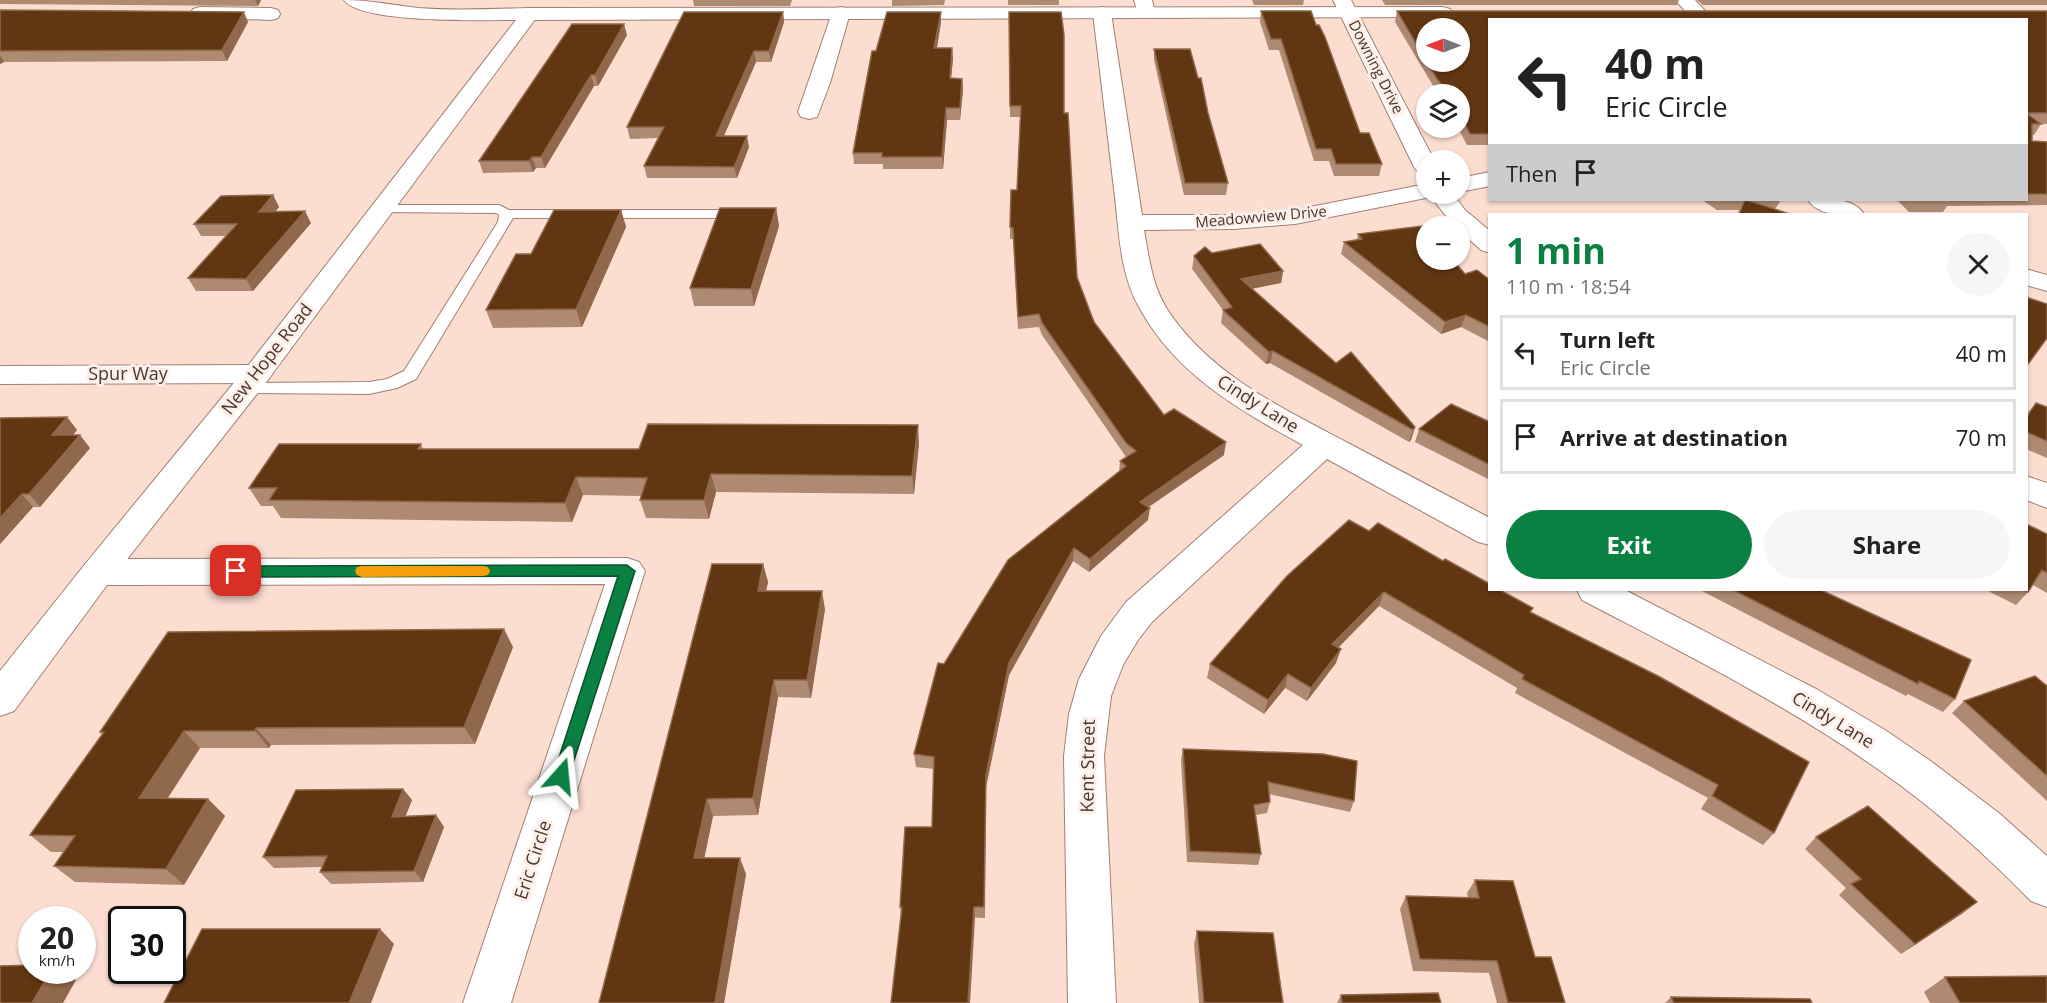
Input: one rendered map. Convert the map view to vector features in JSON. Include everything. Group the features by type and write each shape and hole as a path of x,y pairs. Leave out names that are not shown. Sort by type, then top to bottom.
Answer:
{"street":[{"path":"352,0 394,11 418,13 1102,13 1145,7 1346,7 1465,13"},
{"name":"Downing Drive","path":"1346,7 1418,150"},
{"path":"1685,9 1721,13"},
{"path":"177,13 272,14"},
{"name":"Cindy Lane","path":"1102,13 1138,275 1152,307 1172,336 1205,369 1248,402 1488,532"},
{"name":"New Hope Road","path":"0,700 98,572 251,382 530,14"},
{"path":"808,112 820,83 840,14"},
{"path":"1470,182 1488,179"},
{"name":"Meadowview Drive","path":"1130,223 1233,222 1295,217 1336,211 1416,193"},
{"path":"1822,201 1850,213"},
{"path":"1448,204 1456,215 1488,243"},
{"path":"2028,277 2047,284"},
{"name":"Spur Way","path":"0,375 251,382"},
{"name":"Kent Street","path":"1092,1003 1084,756 1085,728 1096,679 1114,643 1139,612 1324,444"},
{"path":"2028,488 2047,496"},
{"name":"Eric Circle","path":"98,572 627,571 487,1003"},
{"name":"Cindy Lane","path":"1598,591 1805,702 1873,743 1951,801 2020,859 2047,886"}],"lane":[{"path":"382,209 486,208 499,209 506,214 762,214"},
{"path":"251,382 369,388 391,384 410,375 505,222 506,214"}],"building":[{"path":"0,10 244,12 222,50 0,51"},
{"path":"1261,11 1311,11 1316,25 1319,25 1325,37 1360,133 1369,133 1382,164 1336,164 1331,149 1316,149 1281,39 1271,39"},
{"path":"1397,11 2047,11 2047,113 2028,113 2028,18 1488,18 1488,134 1470,134 1470,84 1441,84 1433,72 1470,72 1470,18 1416,18 1416,44"},
{"path":"684,12 783,12 769,51 754,51 716,136 747,136 734,167 644,166 664,127 627,127"},
{"path":"887,12 941,12 934,48 952,48 950,78 962,79 960,108 946,108 942,157 882,157 882,153 853,153 872,51 876,51"},
{"path":"1009,12 1061,12 1064,35 1064,113 1068,113 1077,277 1094,322 1164,415 1174,409 1226,442 1140,502 1150,508 1090,559 1074,548 1009,663 986,775 984,907 974,907 968,1003 891,1003 902,907 900,907 905,827 932,827 934,757 914,754 938,663 944,664 1008,560 1126,466 1120,461 1136,451 1126,443 1042,323 1039,314 1018,317 1013,228 1010,227 1011,190 1017,190 1021,106 1010,106"},
{"path":"572,24 624,24 595,75 591,75 541,157 532,157 529,161 479,161"},
{"path":"1154,49 1190,49 1198,78 1201,78 1208,113 1228,183 1185,183"},
{"path":"2028,114 2041,124 2032,124 2032,141 2047,142 2047,194 2028,194"},
{"path":"273,195 259,212 305,211 246,279 188,278 237,224 194,224 221,196"},
{"path":"1745,201 1749,201 1787,213 1739,213"},
{"path":"720,208 776,208 751,289 690,288"},
{"path":"554,210 621,210 576,309 486,310 516,254 531,254"},
{"path":"1416,227 1416,270 1462,270 1465,274 1477,270 1488,278 1488,326 1466,315 1445,322 1344,242 1362,239 1358,234"},
{"path":"1260,244 1283,271 1241,279 1336,363 1351,352 1415,427 1413,430 1273,351 1269,352 1223,310 1232,307 1194,256 1205,247 1212,253"},
{"path":"2028,298 2047,304 2047,338 2028,364"},
{"path":"2036,403 2047,407 2047,441 2028,433 2028,415"},
{"path":"1451,404 1488,421 1488,464 1419,429"},
{"path":"67,417 52,435 80,435 29,494 22,494 0,518 0,418"},
{"path":"648,424 918,425 912,476 711,474 704,500 640,500 647,478 576,477 565,503 269,500 277,488 249,488 279,444 421,444 418,449 639,449"},
{"path":"1349,520 1369,531 1378,523 1443,561 1445,559 1488,583 1488,591 1502,591 1533,608 1530,612 1660,677 1809,762 1774,833 1712,796 1718,785 1522,679 1524,675 1384,592 1332,644 1341,649 1311,688 1288,674 1268,700 1210,664 1287,576"},
{"path":"2028,525 2047,534 2047,573 2042,570 2028,592 2026,591 2028,591"},
{"path":"712,564 763,564 758,591 822,591 807,680 774,680 753,798 707,799 694,858 740,858 715,1003 599,1003"},
{"path":"1735,591 1823,591 1971,660 1955,699 1919,681 1918,684"},
{"path":"504,629 464,727 256,728 255,731 184,731 139,798 208,799 166,869 54,866 75,836 30,835 104,732 100,732 168,632"},
{"path":"2035,676 2047,686 2047,776 1964,701"},
{"path":"1183,749 1323,754 1357,761 1354,801 1268,782 1270,802 1254,805 1261,854 1190,851"},
{"path":"403,789 392,817 436,815 414,871 320,872 327,856 263,857 296,790"},
{"path":"1868,806 1977,902 1915,944 1851,884 1861,879 1816,837"},
{"path":"1475,880 1513,881 1535,957 1551,957 1565,1003 1508,1003 1497,961 1420,959 1406,896 1479,898"},
{"path":"202,929 380,929 349,1003 164,1003 174,984 186,984 186,960"},
{"path":"1197,931 1273,933 1283,1003 1204,1003"},
{"path":"18,965 18,984 43,984 32,1003 0,1003 0,966"},
{"path":"2047,976 2047,1003 1960,1003 1945,977"},
{"path":"1438,993 1441,1003 1342,1003 1341,995"},
{"path":"1671,997 1810,999 1812,1003 1674,1003"}],"slow traffic":[{"path":"362,571 483,571"}],"route":[{"path":"236,571 627,571 561,776"}]}
